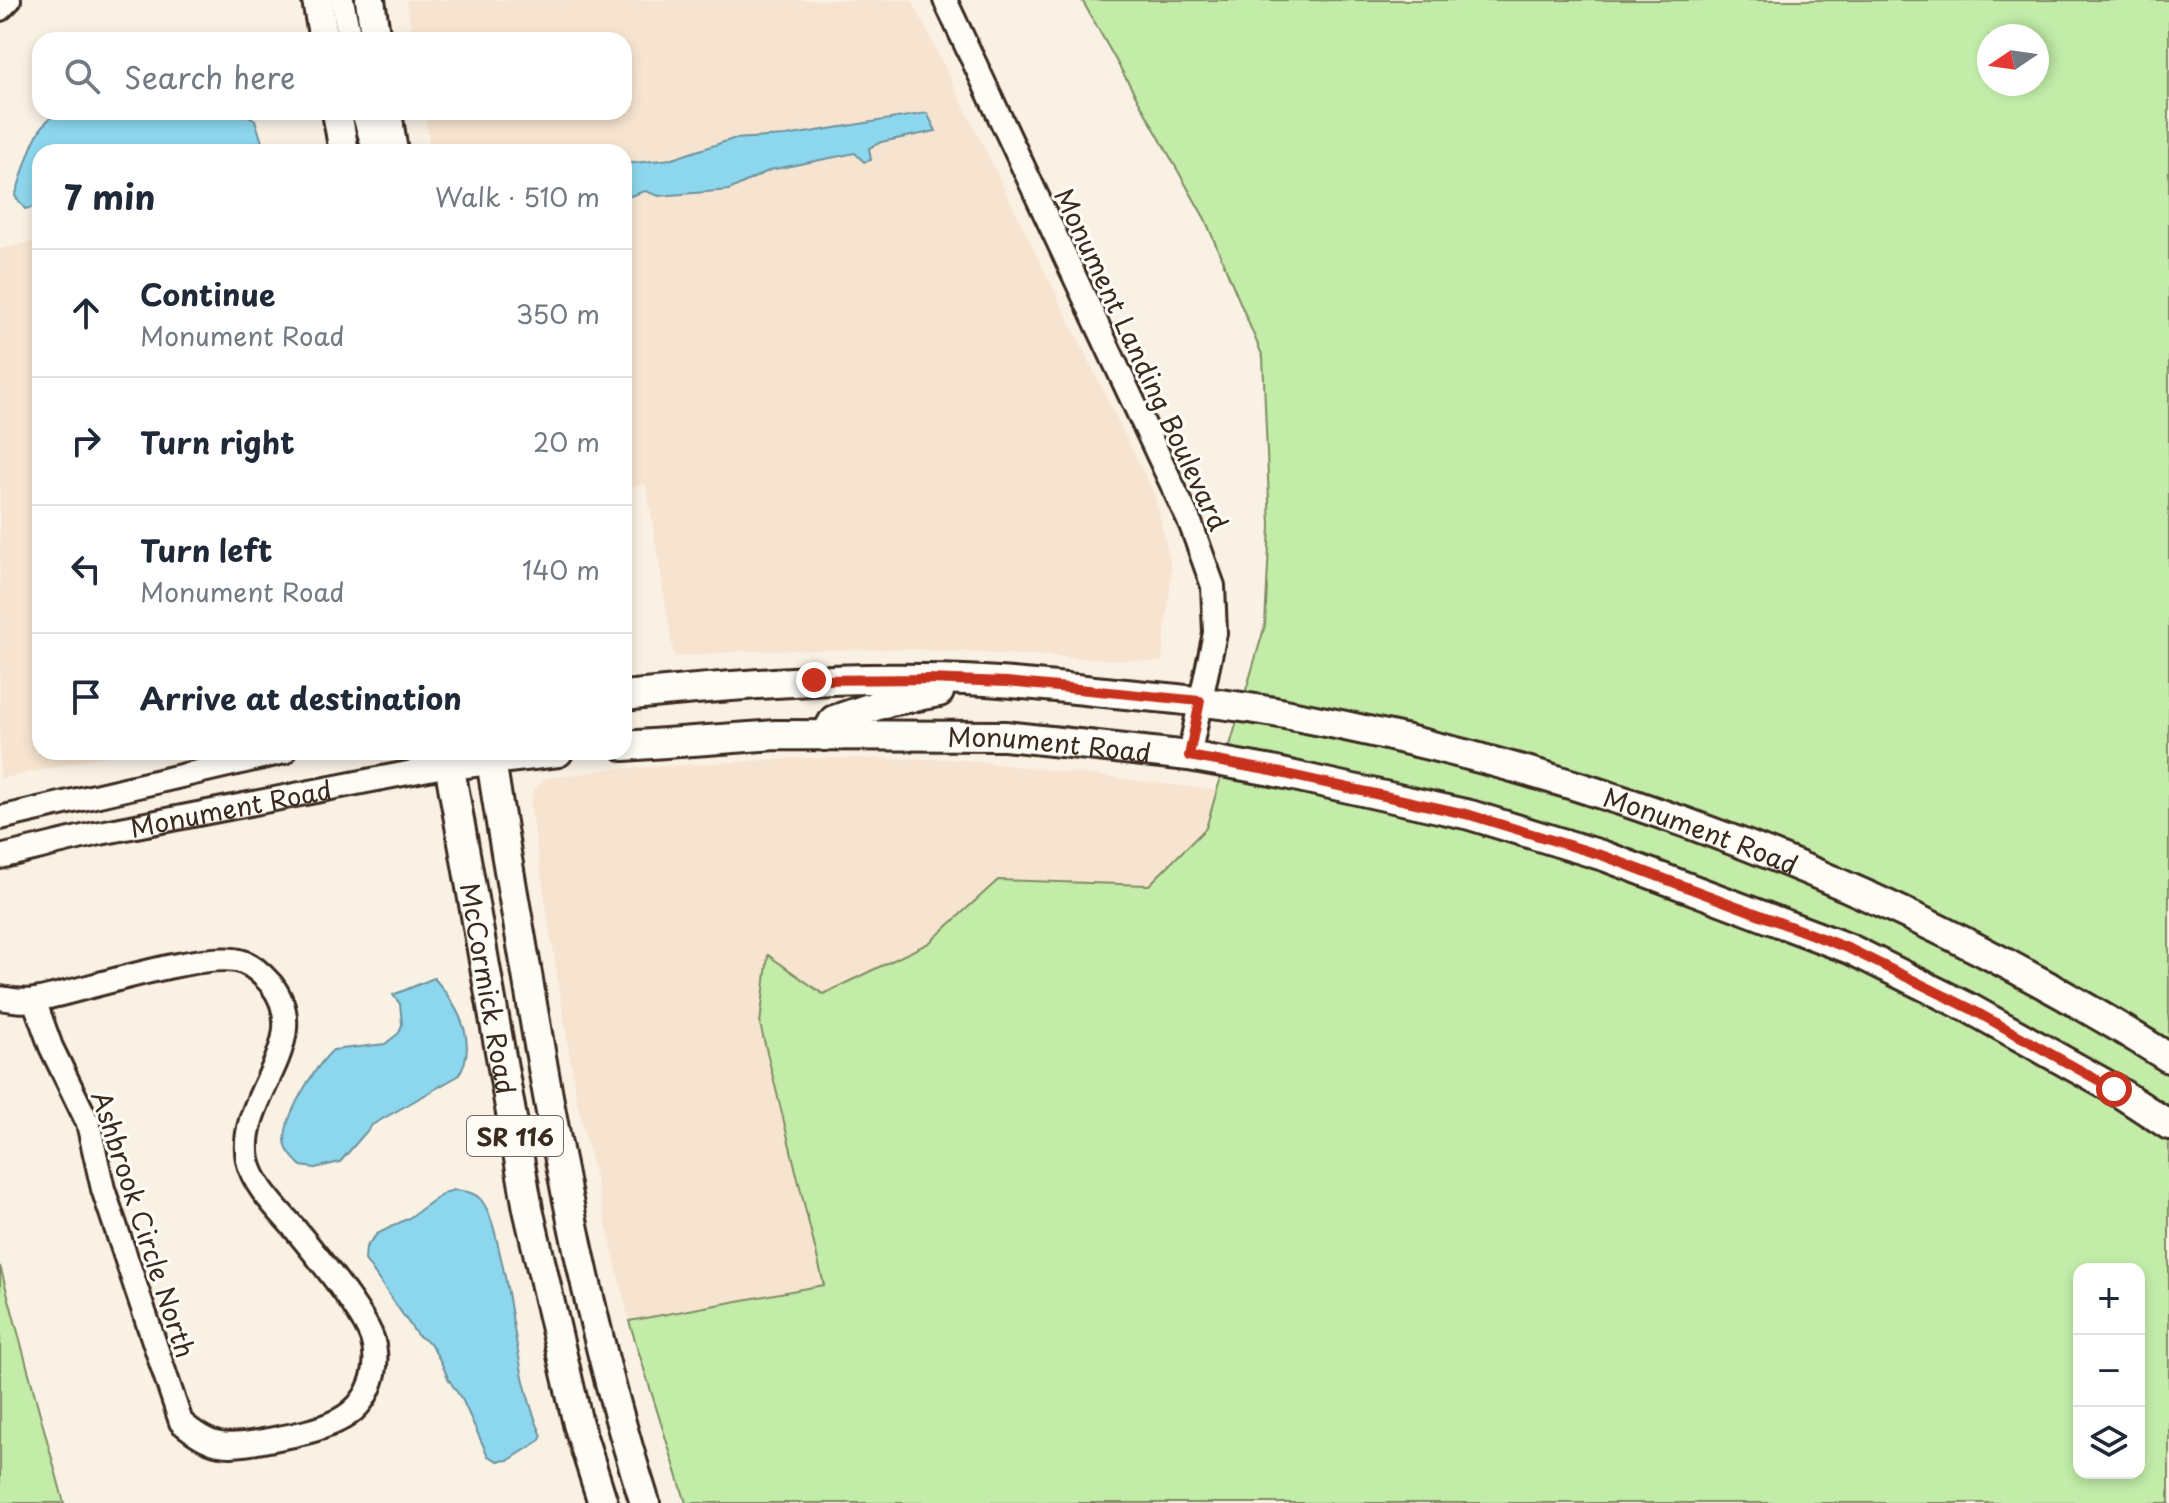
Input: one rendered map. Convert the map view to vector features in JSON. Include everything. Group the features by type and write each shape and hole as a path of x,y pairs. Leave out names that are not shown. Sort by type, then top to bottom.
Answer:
{"main road":[{"path":"317,0 323,32"},
{"path":"370,0 375,32"},
{"path":"338,120 343,144"},
{"path":"388,120 392,144"},
{"name":"Monument Road","path":"632,695 870,679 1007,682 1200,701 1279,713 1369,732 1484,760 1718,833 1872,898 1993,957 2069,997 2169,1058"},
{"path":"825,736 834,720 890,701 1007,682"},
{"path":"632,684 674,691"},
{"name":"Monument Road","path":"632,745 763,736 1005,736 1189,756 1470,815 1619,861 1850,949 1969,1008 2114,1089 2169,1125"},
{"name":"McCormick Road","path":"448,760 525,1192 578,1424 603,1503"},
{"name":"McCormick Road","path":"492,760 566,1199 612,1395 645,1503"},
{"path":"525,1192 536,1204 547,1235 579,1368 593,1390 612,1395"},
{"path":"578,1424 601,1434 616,1464 628,1503"}],"street":[{"path":"0,9 9,0"},
{"path":"342,0 348,32"},
{"name":"Monument Landing Boulevard","path":"945,0 1191,525 1213,586 1215,633 1189,756"},
{"path":"365,120 373,144"},
{"name":"Monument Road","path":"0,818 250,760"},
{"name":"Monument Road","path":"0,857 439,760"},
{"name":"Ashbrook Circle North","path":"224,958 242,961 263,974 282,1001 286,1035 251,1115 248,1160 267,1195 303,1239 372,1338 376,1366 373,1380 361,1402 343,1418 294,1435 220,1446 198,1437 181,1422 103,1189 88,1123 51,1047 34,1000 190,963 224,958"},
{"path":"0,998 34,1000"}],"shaded area":[{"path":"406,0 912,0 1155,496 1172,569 1162,662 903,649 744,651 674,657 646,484 632,486 632,144 430,144 425,120 632,120 632,32 412,32"},
{"path":"32,242 32,760 87,760 0,779 0,249"},
{"path":"798,758 957,759 1217,790 1206,828 1149,885 998,880 929,943 822,994 769,955 785,1124 824,1286 629,1321 577,1102 530,805 533,790 546,778 613,769"}],"green space":[{"path":"1082,0 2169,0 2169,1503 686,1503 629,1321 824,1285 760,1024 768,955 823,994 929,943 998,880 1149,885 1206,828 1265,625 1270,526 1263,357 1205,219"},
{"path":"0,1266 64,1503 0,1503"}],"water":[{"path":"927,113 936,131 881,142 869,148 871,160 864,162 855,153 770,170 729,190 659,196 645,191 632,195 632,163 672,159 733,139 786,136"},
{"path":"48,120 255,120 262,142 33,144"},
{"path":"32,147 32,208 25,209 15,196"},
{"path":"434,978 451,1000 463,1025 467,1051 458,1076 372,1125 340,1162 315,1168 301,1166 288,1152 285,1136 293,1109 318,1068 333,1050 385,1044 399,1033 402,1024 400,1004 393,995"},
{"path":"454,1190 469,1192 479,1198 491,1219 527,1392 542,1436 509,1460 498,1461 488,1456 463,1401 430,1343 417,1335 365,1260 366,1247 377,1234"}],"route":[{"path":"814,680 1007,682 1200,701 1189,756 1470,815 1604,856 1850,949 1969,1008 2114,1089"}]}
